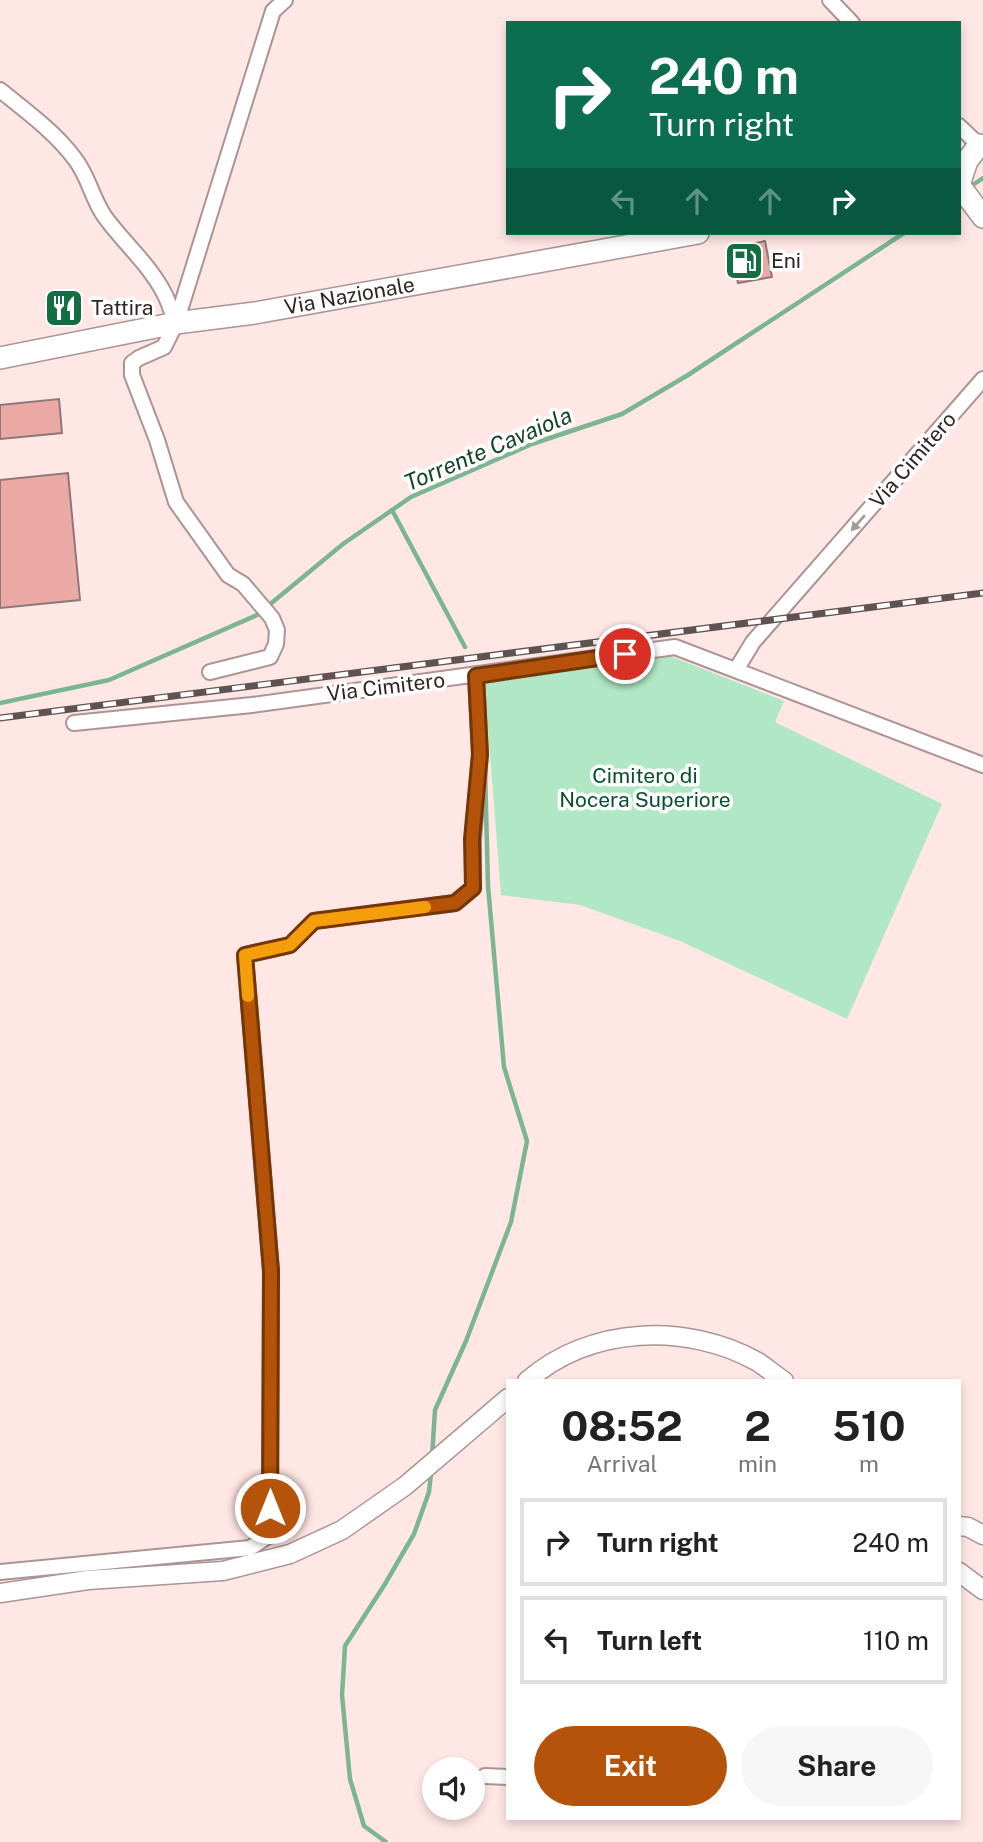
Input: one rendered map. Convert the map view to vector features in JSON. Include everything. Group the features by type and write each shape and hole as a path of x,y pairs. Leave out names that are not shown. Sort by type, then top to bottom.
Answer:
{"main road":[{"path":"961,154 981,143"},
{"path":"961,179 967,160 981,143"},
{"path":"961,188 979,212"},
{"name":"Via Nazionale","path":"0,358 176,323 268,311 687,235"}],"street":[{"path":"210,672 270,657 276,644 277,630 267,611 243,584 229,575 176,502 157,440 132,375 132,363 164,347 176,323 273,11 285,0"},
{"path":"830,0 850,21"},
{"path":"0,90 54,135 76,160 104,216 164,293 176,323"},
{"path":"961,128 981,143"},
{"name":"Via Cimitero","path":"736,670 752,642 983,379"},
{"name":"Via Cimitero","path":"74,723 228,708 675,647 983,765"},
{"path":"0,1572 250,1548 270,1535 271,1271 245,955 290,945 314,921 455,903 473,888 472,839 480,754 476,676"},
{"path":"530,1379 567,1354 589,1344 645,1335 675,1335 709,1342 758,1362 781,1379"},
{"path":"0,1592 88,1580 223,1571 290,1554 342,1530 405,1486 506,1400"},
{"path":"961,1574 983,1590"},
{"path":"485,1776 506,1777"}],"green space":[{"name":"Cimitero di Nocera Superiore","path":"660,652 784,701 775,722 942,804 847,1019 680,941 580,905 501,895 485,689 487,681 495,676"}],"building":[{"path":"765,241 772,277 738,283 731,248"},
{"path":"59,399 62,433 0,439 0,405"},
{"path":"68,473 80,600 0,608 0,480"}],"waterway":[{"name":"Torrente Cavaiola","path":"968,188 983,178"},
{"name":"Torrente Cavaiola","path":"0,703 109,680 257,615 343,544 411,497 532,444 622,414 688,375 901,235"},
{"path":"392,510 465,647"},
{"path":"432,1457 435,1410 466,1341 511,1222 527,1141 504,1067 488,886 485,769"},
{"path":"386,1842 364,1826 350,1779 342,1695 345,1646 414,1534 429,1492 431,1473"}],"railway":[{"path":"0,718 983,593"}],"slow traffic":[{"path":"248,996 245,955 290,945 314,921 425,907"}],"place":[{"name":"Eni","path":"744,261"},
{"name":"Tattira","path":"64,308"}],"route":[{"path":"270,1508 271,1271 245,955 290,945 314,921 455,903 473,888 472,839 480,754 476,676 625,654"}]}
